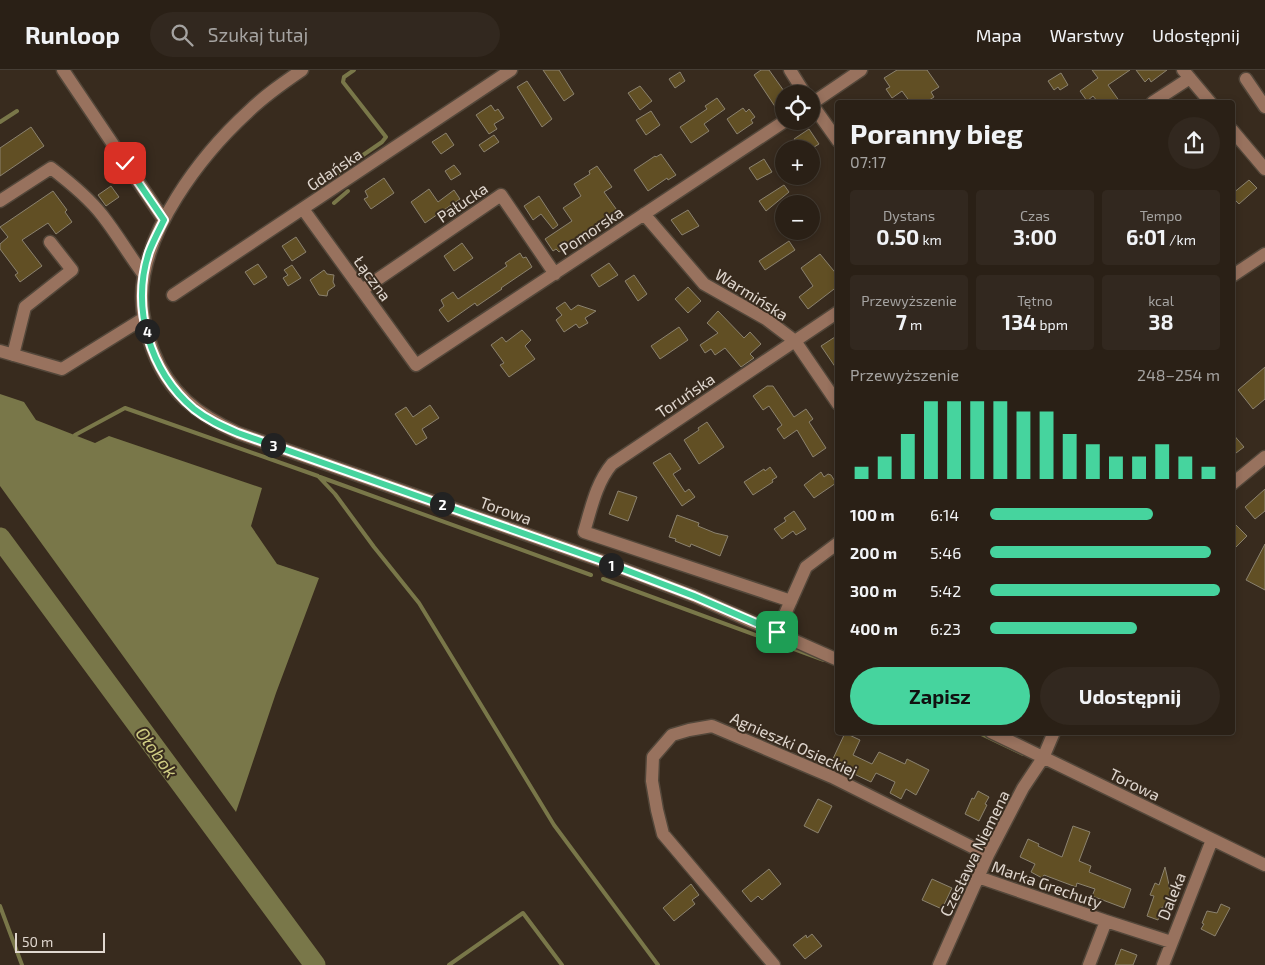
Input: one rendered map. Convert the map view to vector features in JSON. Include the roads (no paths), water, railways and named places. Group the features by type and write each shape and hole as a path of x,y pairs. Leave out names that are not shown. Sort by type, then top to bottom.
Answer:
{"street":[{"path":"63,70 164,220"},
{"name":"Torowa","path":"302,70 261,100 231,128 196,169 164,220 149,252 144,275 142,299 144,318 148,338 157,361 176,391 194,409 213,422 238,433 602,561 694,596 835,659"},
{"name":"Gdańska","path":"174,294 511,70"},
{"path":"790,70 799,85"},
{"path":"820,97 861,70"},
{"path":"1155,100 1187,74 1208,100"},
{"path":"1246,80 1265,107"},
{"path":"820,116 835,137"},
{"name":"Pomorska","path":"416,365 775,128"},
{"path":"1235,133 1263,162"},
{"path":"0,201 51,168 68,181 101,214 128,255 144,275"},
{"name":"Pałucka","path":"362,290 501,195 555,274"},
{"name":"Łączna","path":"303,209 416,365"},
{"name":"Warmińska","path":"644,214 704,284 766,319 795,341 835,400"},
{"path":"13,355 25,307 72,270 50,242"},
{"path":"1235,274 1265,254"},
{"name":"Toruńska","path":"791,601 584,532 599,485 612,464 835,314"},
{"path":"0,351 62,369 144,318"},
{"path":"1235,481 1265,456"},
{"path":"777,632 806,567 835,545"},
{"name":"Agnieszki Osieckiej","path":"774,965 663,834 656,810 652,781 653,757 672,735 712,726 832,777 988,855"},
{"name":"Torowa","path":"997,735 1265,866"},
{"name":"Czesława Niemena","path":"939,965 988,855 1023,788 1043,758 1053,735"},
{"name":"Daleka","path":"1163,965 1212,840"},
{"name":"Marka Grechuty","path":"978,877 1171,942"},
{"name":"Marka Grechuty","path":"1089,965 1106,921"}],"waterway":[{"path":"338,174 382,142 386,137 343,82 344,77 354,70"},
{"path":"0,122 17,111"},
{"path":"334,203 348,191"},
{"path":"75,435 125,408 318,476 335,494 419,603 554,825 658,965"},
{"path":"320,477 591,575"},
{"name":"Ołobok","path":"0,538 315,965"},
{"path":"603,579 824,660"},
{"path":"983,735 1023,754"},
{"path":"0,906 22,965"},
{"path":"449,965 523,913 562,965"}]}
